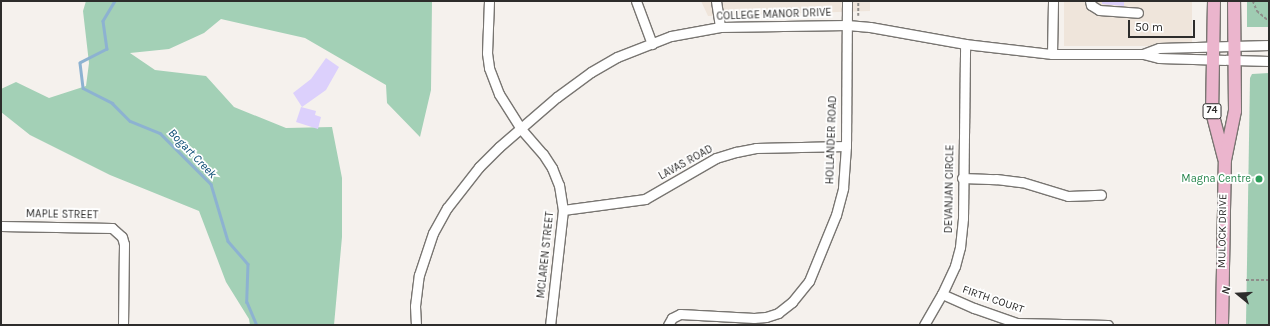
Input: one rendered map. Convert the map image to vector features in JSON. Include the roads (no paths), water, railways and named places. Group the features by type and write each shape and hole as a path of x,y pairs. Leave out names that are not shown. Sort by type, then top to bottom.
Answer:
{"main road":[{"name":"MULOCK DRIVE","path":"1214,1 1212,112 1225,160"},
{"name":"MULOCK DRIVE","path":"1222,325 1225,160 1235,111 1234,1"}],"street":[{"name":"MCLAREN STREET","path":"489,1 487,53 489,68 499,94 520,129 543,154 552,168 559,185 563,210 550,325"},
{"path":"636,1 652,44"},
{"path":"716,1 720,27"},
{"name":"HOLLANDER ROAD","path":"668,325 672,318 680,314 754,318 766,317 778,313 792,302 809,281 836,215 843,188 846,146 847,1"},
{"path":"1052,54 1053,1"},
{"path":"1090,1 1095,9 1099,10 1138,12"},
{"name":"COLLEGE MANOR DRIVE","path":"416,325 415,306 419,275 434,233 446,208 479,167 499,147 557,97 591,72 618,58 672,36 720,27 847,25 965,44 1052,54 1143,54 1159,58 1269,61"},
{"name":"DEVANJAN CIRCLE","path":"924,325 942,294 960,247 963,218 962,178 965,44"},
{"name":"COLLEGE MANOR DRIVE","path":"1143,54 1159,48 1269,45"},
{"name":"LAVAS ROAD","path":"563,210 645,199 716,158 749,149 846,146"},
{"path":"962,178 996,179 1022,182 1068,196 1101,195"},
{"name":"MAPLE STREET","path":"1,226 112,228 122,237 124,244 123,325"},
{"name":"FIRTH COURT","path":"942,294 974,308 1017,323 1108,325"}],"waterway":[{"name":"Bogart Creek","path":"115,1 103,21 107,49 80,63 83,88 112,103 130,121 160,133 211,184 228,241 248,264 247,302 257,325"}],"place":[{"name":"Magna Centre","path":"1259,179"}]}
